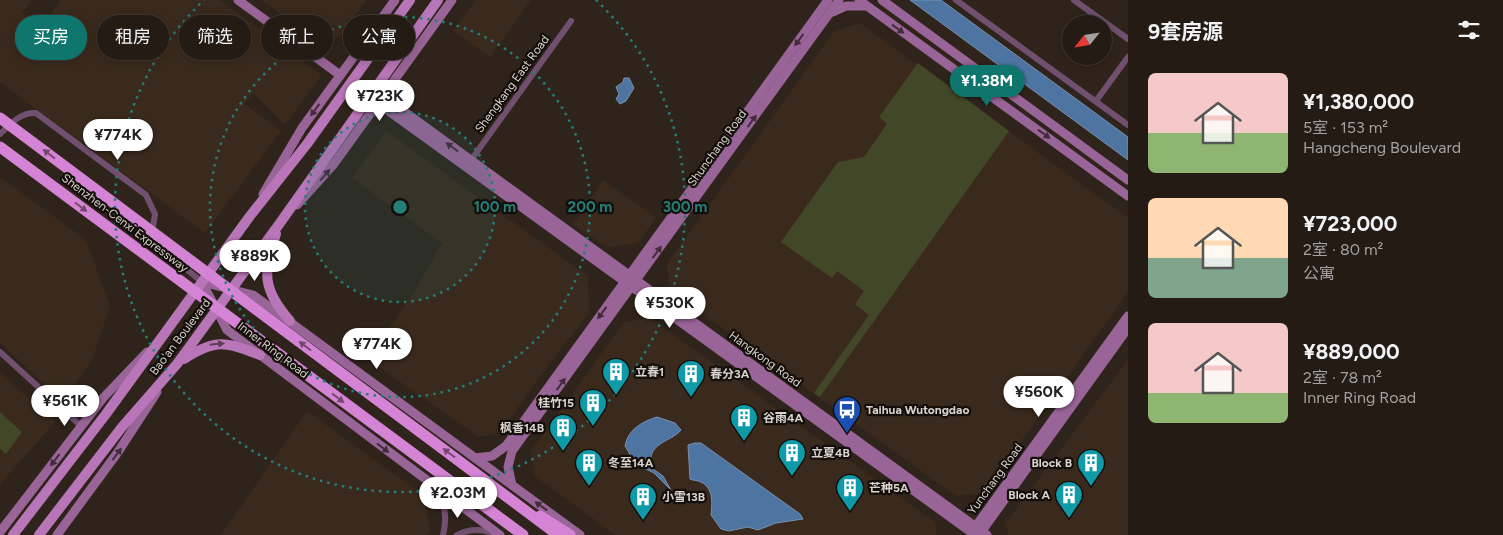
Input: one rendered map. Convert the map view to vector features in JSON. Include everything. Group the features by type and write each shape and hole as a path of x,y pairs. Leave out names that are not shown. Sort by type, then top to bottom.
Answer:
{"highway":[{"name":"Shenzhen-Cenxi Expressway","path":"0,118 558,535"},
{"name":"Shenzhen-Cenxi Expressway","path":"0,147 522,535"},
{"path":"497,489 570,535"}],"main road":[{"path":"238,0 340,75"},
{"path":"250,216 296,138 395,0"},
{"name":"Bao'an Boulevard","path":"13,535 106,414 155,343 250,216 307,144 410,0"},
{"name":"Bao'an Boulevard","path":"39,535 122,427 177,364 280,223 438,0"},
{"path":"290,321 275,303 266,277 267,260 280,223 334,165 452,0"},
{"name":"Shunchang Road","path":"512,485 508,467 512,451 630,281 826,6 839,0"},
{"path":"882,0 1128,180"},
{"path":"826,6 846,6 863,3 1128,196"},
{"name":"Hangkong Road","path":"381,100 471,160 630,281"},
{"name":"Hangkong Road","path":"381,100 977,533"},
{"name":"Shunchang Road","path":"475,458 492,456 506,446 630,281"},
{"path":"202,282 250,293 580,535"},
{"name":"Inner Ring Road","path":"202,282 227,330 498,535"},
{"name":"Yunchang Road","path":"977,533 1128,316"},
{"name":"Yunchang Road","path":"977,533 1128,328"},
{"path":"0,532 103,398 155,343"},
{"path":"177,364 204,346 220,343 229,344 260,356"},
{"path":"57,535 118,452 166,378"}],"street":[{"path":"956,0 1128,125"},
{"path":"1074,0 1128,39"},
{"name":"Shengkang East Road","path":"471,160 571,21"},
{"path":"1096,102 1128,57"},
{"path":"0,134 17,118 27,112 36,113 146,195 155,214 151,240 202,282"},
{"path":"0,352 81,426"},
{"path":"431,483 439,494 444,507 446,522 443,535"},
{"path":"457,535 472,530 482,530 498,535"}],"shaded area":[{"path":"0,0 32,0 22,13 25,15 15,15 15,60 87,60 87,15 50,15 61,0 220,0 240,15 179,15 179,60 251,60 251,23 261,30 261,60 302,60 322,75 285,125 253,93 245,104 281,131 205,233 0,82"},
{"path":"261,0 366,0 355,15 343,15 343,32 333,40 333,15 282,15"},
{"path":"476,0 531,0 490,57 453,31"},
{"path":"860,23 1128,218 1128,292 984,493 956,496 670,290 667,264 834,31"},
{"path":"386,131 588,276 589,313 537,380 501,432 479,437 367,359 413,294 442,243 352,178"},
{"path":"0,177 86,240 110,306 92,360 63,401 0,343"},
{"path":"603,180 656,218 638,243 607,248 573,224"},
{"path":"650,318 935,522 936,535 615,535 535,476 530,452 624,322"},
{"path":"1128,360 1128,535 1009,535 1005,524"},
{"path":"0,373 55,422 0,484"},
{"path":"307,411 423,495 430,531 427,535 221,535"}],"green space":[{"path":"918,63 1009,131 820,397 814,393 869,315 855,304 864,291 837,271 832,278 781,242 838,162 864,157 887,124 879,117"},
{"path":"0,412 22,432 6,454 0,449"}],"water":[{"path":"910,0 941,0 1128,137 1128,160"},
{"path":"624,78 629,78 634,88 626,101 620,104 616,99 619,94 616,87 623,82"},
{"path":"657,417 675,423 681,430 655,448 651,460 653,469 663,476 671,490 654,473 636,464 625,446 629,435 636,427"},
{"path":"701,443 800,514 803,519 776,523 758,530 748,527 729,531 721,529 711,515 711,497 708,488 701,482 690,479 688,445"}],"place":[{"name":"立春1","path":"616,396"},
{"name":"春分3A","path":"691,398"},
{"name":"桂竹15","path":"593,427"},
{"name":"Taihua Wutongdao","path":"847,434"},
{"name":"谷雨4A","path":"744,442"},
{"name":"枫香14B","path":"563,452"},
{"name":"立夏4B","path":"792,477"},
{"name":"冬至14A","path":"589,487"},
{"name":"Block B","path":"1091,487"},
{"name":"芒种5A","path":"850,512"},
{"name":"Block A","path":"1069,519"},
{"name":"小雪13B","path":"643,521"}]}
